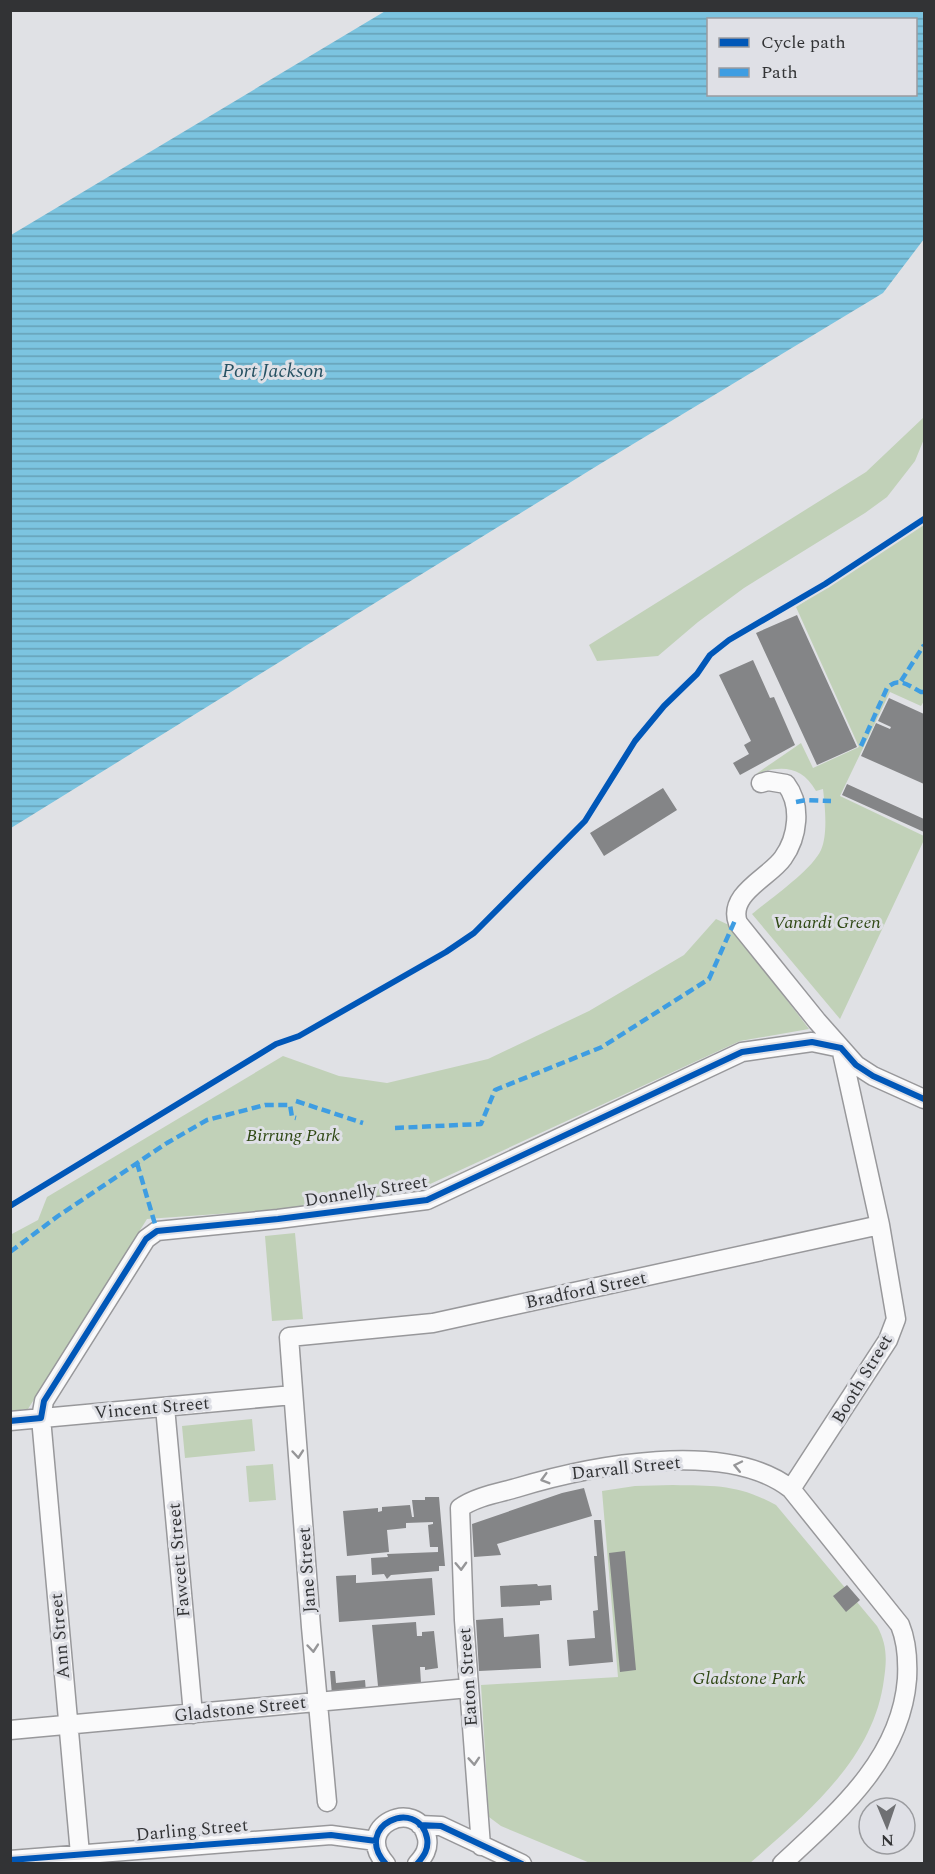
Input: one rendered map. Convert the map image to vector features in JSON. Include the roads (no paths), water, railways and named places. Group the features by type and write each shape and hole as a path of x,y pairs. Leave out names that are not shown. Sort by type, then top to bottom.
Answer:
{"street":[{"name":"Booth Street","path":"760,783 768,781 786,784 796,802 797,818 794,834 783,859 742,897 737,907 736,918 742,929 841,1048 880,1225 896,1319 882,1349 790,1489"},
{"name":"Donnelly Street","path":"41,1418 44,1401 147,1239 157,1231 278,1219 427,1200 742,1052 812,1042 841,1048"},
{"path":"841,1048 856,1065 873,1076 924,1099"},
{"name":"Bradford Street","path":"289,1337 433,1323 880,1225"},
{"name":"Jane Street","path":"289,1337 327,1802"},
{"name":"Vincent Street","path":"10,1421 293,1395"},
{"name":"Fawcett Street","path":"165,1407 193,1714"},
{"name":"Ann Street","path":"41,1418 80,1854"},
{"name":"Darvall Street","path":"460,1508 504,1492 579,1470 657,1462 701,1461 742,1466 777,1479 790,1489"},
{"path":"782,1863 837,1812 878,1763 901,1713 916,1668 900,1625 790,1489"},
{"name":"Eaton Street","path":"460,1508 462,1581 481,1846"},
{"name":"Gladstone Street","path":"10,1730 469,1688"},
{"path":"386,1863 376,1849 376,1841 382,1826 397,1818 405,1818 420,1825 441,1827 522,1863"},
{"path":"420,1825 427,1840 422,1856"},
{"name":"Darling Street","path":"10,1860 80,1854 170,1855 331,1834 376,1841"},
{"path":"422,1856 451,1844 481,1846"}],"water":[{"name":"Port Jackson","path":"387,10 924,11 924,239 883,293 600,464 11,828 11,235"}],"park label":[{"name":"Vanardi Green","path":"827,922"},
{"name":"Birrung Park","path":"293,1135"},
{"name":"Gladstone Park","path":"749,1678"}]}
